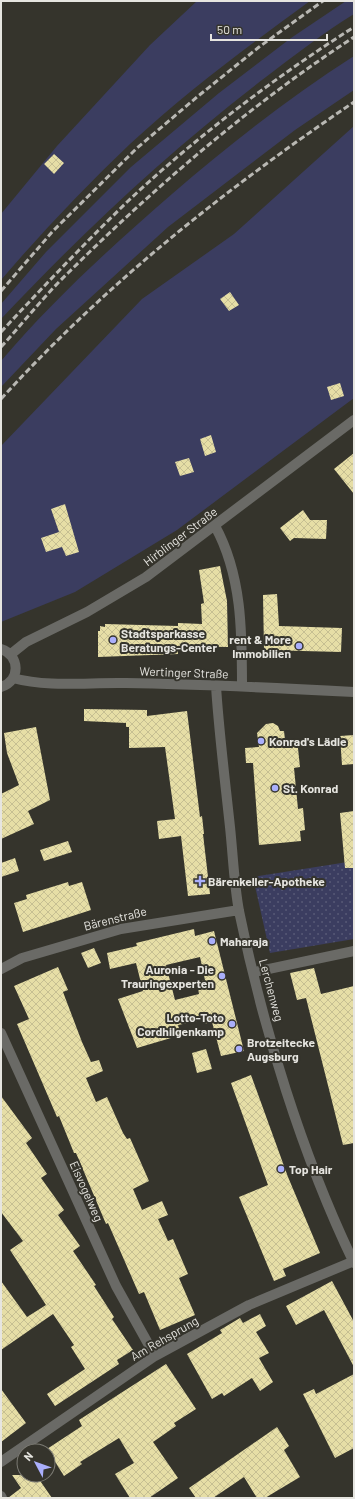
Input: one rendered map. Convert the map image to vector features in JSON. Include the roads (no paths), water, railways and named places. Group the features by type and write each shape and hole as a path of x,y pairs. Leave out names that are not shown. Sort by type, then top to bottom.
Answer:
{"street":[{"name":"Hirblinger Straße","path":"11,654 26,642 120,594 146,577 354,420"},
{"path":"215,526 225,544 236,584 241,635 242,686"},
{"path":"1,649 11,654 16,666 13,678 9,684 1,687"},
{"name":"Wertinger Straße","path":"13,678 27,682 242,686 354,692"},
{"name":"Lerchenweg","path":"216,686 219,732 239,910 254,972 292,1106 319,1182 354,1262"},
{"name":"Bärenstraße","path":"1,969 22,958 121,929 146,923 239,910"},
{"path":"254,972 354,951"},
{"name":"Eisvogelweg","path":"1,1033 116,1286 156,1356"},
{"name":"Am Rehsprung","path":"1,1462 156,1356 249,1305 354,1262"}],"railway":[{"path":"1,291 53,231 137,148 259,47 323,1"},
{"path":"1,332 63,266 127,202 180,154 236,109 324,46 354,27"},
{"path":"1,347 59,282 135,209 170,178 278,90 354,37"},
{"path":"1,399 83,316 168,240 259,169 354,102"}],"place":[{"name":"Stadtsparkasse Beratungs-Center","path":"113,640"},
{"name":"rent & More Immobilien","path":"299,646"},
{"name":"Konrad's Lädle","path":"261,741"},
{"name":"St. Konrad","path":"275,788"},
{"name":"Bärenkeller-Apotheke","path":"200,881"},
{"name":"Maharaja","path":"212,941"},
{"name":"Auronia - Die Trauringexperten","path":"222,976"},
{"name":"Lotto-Toto Cordhilgenkamp","path":"232,1024"},
{"name":"Brotzeitecke Augsburg","path":"239,1049"},
{"name":"Top Hair","path":"281,1169"}]}
